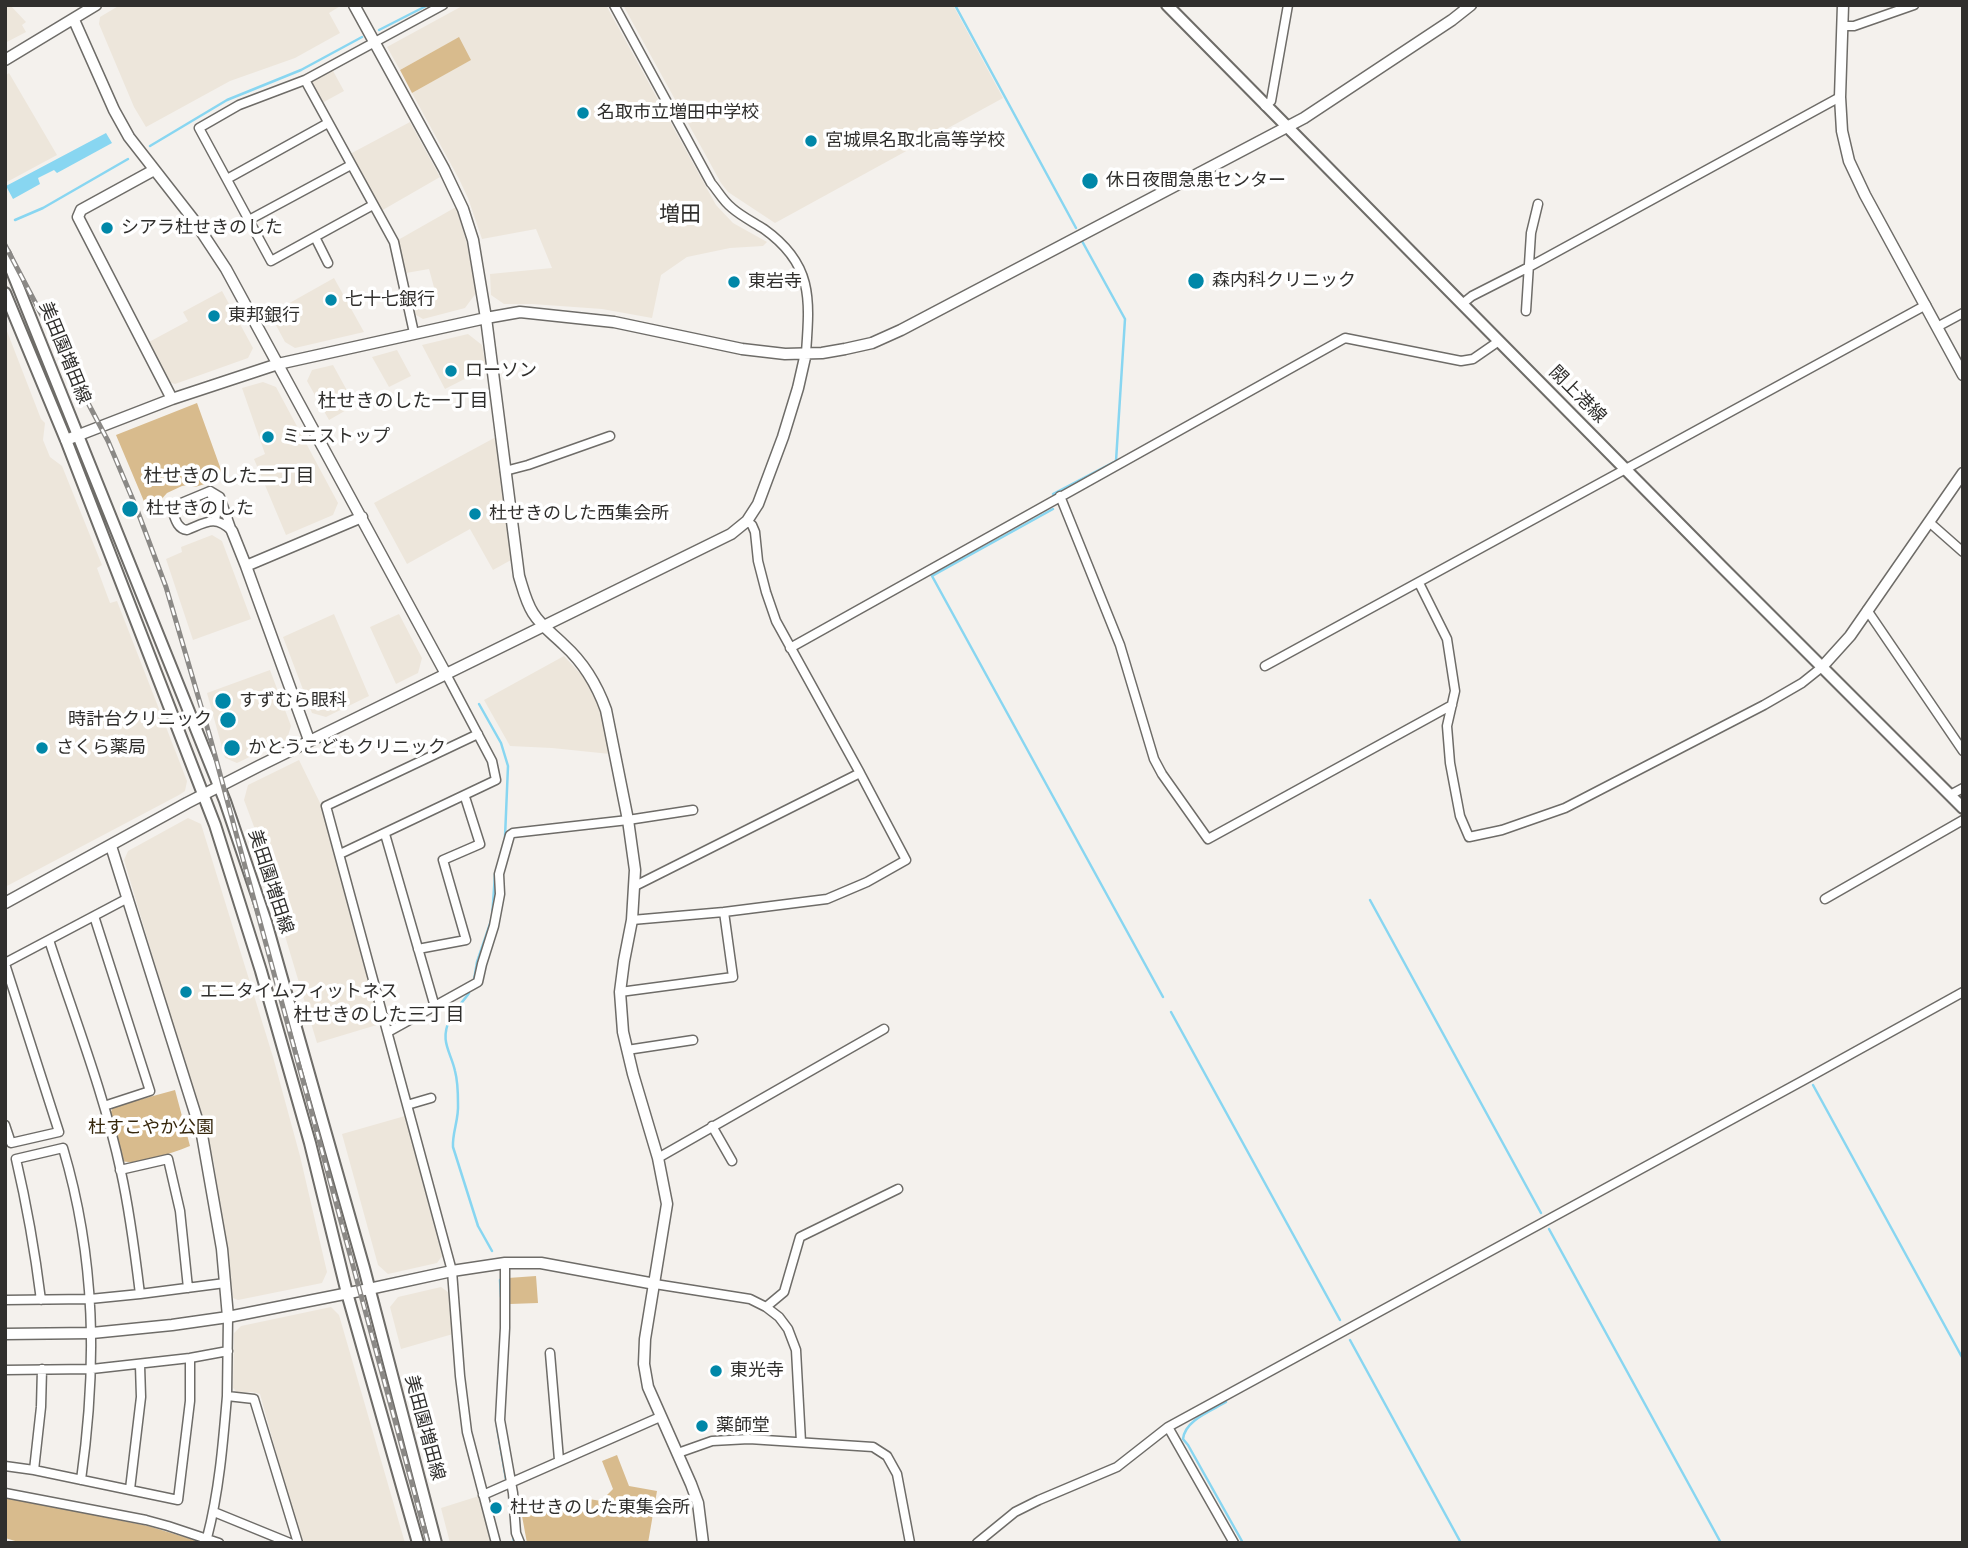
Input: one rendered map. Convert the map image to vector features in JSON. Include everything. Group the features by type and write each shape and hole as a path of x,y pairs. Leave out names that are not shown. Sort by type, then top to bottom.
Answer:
{"main road":[{"name":"閖上港線","path":"1167,5 1963,808"},
{"name":"美田園増田線","path":"5,254 219,787 269,930 324,1122 436,1543"},
{"name":"美田園増田線","path":"5,293 66,440 204,794 268,995 310,1143 347,1293 418,1543"}],"street":[{"path":"354,5 444,169 463,209 473,240 486,318 519,576 531,610 543,626 579,660 600,693 606,710 633,847 635,886 624,961 621,1021 658,1158 667,1204 645,1339 644,1364 648,1387 698,1503 703,1543"},
{"path":"373,205 271,261 199,128 239,106 305,80 443,5"},
{"path":"5,904 204,794 309,740 717,542 747,521 758,504 783,437 806,353 809,316 802,270 791,253 775,237 732,208 711,183 614,5"},
{"path":"1265,106 1272,101 1288,5"},
{"path":"66,440 172,399 278,364 520,312 614,321 742,349 785,354 845,349 872,342 901,330 1304,118 1471,5"},
{"path":"1843,5 1840,97 1842,131 1849,161 1963,375"},
{"path":"1842,26 1854,26 1914,5"},
{"path":"5,60 94,6"},
{"path":"74,20 129,137 193,219 220,260 362,517 492,761 496,780 340,854"},
{"path":"305,80 394,242 414,333"},
{"path":"1462,304 1472,296 1840,97"},
{"path":"227,179 328,123"},
{"path":"249,220 351,165"},
{"path":"154,170 83,209 78,217 172,399"},
{"path":"1526,311 1531,233 1538,204"},
{"path":"315,237 328,263"},
{"path":"1265,666 1926,306"},
{"path":"1937,327 1963,313"},
{"path":"790,648 1345,338 1461,361 1473,359 1499,341"},
{"path":"505,471 527,466 610,436"},
{"path":"1419,583 1447,639 1455,691 1447,726 1450,763 1460,816 1469,837 1502,830 1565,808 1802,683 1822,667 1850,636 1963,472"},
{"path":"210,491 220,497 309,740"},
{"path":"210,491 217,509 215,520"},
{"path":"210,491 177,504 172,510 179,527 182,530 215,520 233,531"},
{"path":"1060,496 1120,645 1154,760 1208,839 1452,705"},
{"path":"246,566 362,517"},
{"path":"632,920 827,899 867,882 906,860 776,621 758,561 755,532 747,521"},
{"path":"1929,522 1963,552"},
{"path":"1867,610 1962,746"},
{"path":"478,734 326,806 452,1271 467,1432 496,1543"},
{"path":"635,886 860,773"},
{"path":"1950,795 1963,788"},
{"path":"418,949 466,940 443,860 480,844 464,797"},
{"path":"388,1032 478,982 499,903 499,874 513,832 693,810"},
{"path":"1825,899 1963,820"},
{"path":"385,834 435,1007"},
{"path":"111,846 202,1135 222,1249 228,1317 227,1396 214,1513 207,1538"},
{"path":"5,1125 11,1143 59,1132 5,964 128,898"},
{"path":"621,992 733,977 724,912"},
{"path":"93,916 150,1091 104,1106"},
{"path":"49,940 104,1106 132,1229 140,1294"},
{"path":"977,1543 1015,1512 1118,1467 1168,1427 1963,992"},
{"path":"658,1158 884,1029"},
{"path":"627,1050 693,1040"},
{"path":"408,1105 431,1098"},
{"path":"712,1126 732,1161"},
{"path":"41,1300 34,1245 16,1159 63,1148 79,1212 92,1333 88,1432 81,1480"},
{"path":"120,1170 168,1159 180,1211 188,1288"},
{"path":"766,1307 784,1292 800,1237 898,1189"},
{"path":"505,1263 500,1420 513,1493 516,1534 520,1543"},
{"path":"5,1334 92,1333 172,1325 228,1317 452,1271 505,1263 541,1263 742,1297 766,1307 779,1317 788,1329 796,1350 801,1442"},
{"path":"5,1300 90,1299 225,1283"},
{"path":"5,1370 92,1369 228,1351"},
{"path":"550,1353 559,1460"},
{"path":"5,1466 178,1500 190,1401 190,1358"},
{"path":"130,1489 141,1397 140,1364"},
{"path":"34,1470 42,1369"},
{"path":"227,1396 254,1399 298,1543"},
{"path":"483,1495 660,1417"},
{"path":"1168,1427 1234,1543"},
{"path":"677,1453 712,1441 749,1439 873,1447 887,1456 897,1474 910,1543"},
{"path":"5,1493 146,1520 219,1543"},
{"path":"214,1513 290,1543"}],"shaded area":[{"path":"5,5 10,5 26,22 22,25 26,32 5,43"},
{"path":"120,5 342,5 329,13 340,33 295,58 230,81 146,127 134,107 99,24 100,17"},
{"name":"名取市立増田中学校","path":"464,5 606,5 716,205 733,223 767,242 763,246 730,248 687,257 661,275 652,318 602,309 504,304 491,295 490,274 552,268 536,229 482,239 459,179 412,93 470,60 458,38 400,70 387,47"},
{"name":"宮城県名取北高等学校","path":"623,5 953,5 1003,98 775,223 728,192 721,183"},
{"path":"332,69 344,91 322,103 312,85 313,80"},
{"path":"9,73 57,155 5,183 5,76"},
{"path":"410,122 440,177 381,211 350,154"},
{"path":"456,207 467,244 476,293 465,308 423,319 416,315 411,296 435,291 429,269 406,273 398,240"},
{"path":"334,278 364,332 295,348 285,342 270,314"},
{"path":"222,291 253,348 248,358 175,384 169,382 149,342 188,321 183,312"},
{"path":"5,326 41,419 45,423 43,440 50,457 62,466 102,565 97,568 110,603 117,601 187,781 185,791 179,795 5,887"},
{"path":"468,334 482,345 486,368 445,389 422,345"},
{"path":"397,350 411,376 389,387 372,357"},
{"path":"333,365 355,405 329,420 307,381 312,370"},
{"path":"263,382 276,387 338,503 333,515 286,535 254,459 265,454 242,388"},
{"path":"496,437 511,560 493,570 470,529 407,564 374,503"},
{"path":"212,535 222,541 251,619 193,640 166,559 182,552 181,547"},
{"path":"334,614 369,696 326,717 312,713 283,637"},
{"path":"399,614 422,658 418,673 396,684 370,627"},
{"path":"564,656 588,682 595,695 601,710 610,754 510,746 484,700"},
{"path":"270,670 291,726 287,739 237,763 225,758 207,693"},
{"path":"299,760 322,807 380,1024 317,1043 271,889 271,872 244,800 248,785"},
{"path":"188,818 201,824 273,1057 327,1272 322,1283 238,1300 233,1298 214,1163 124,860 128,851"},
{"path":"405,1116 442,1256 437,1263 388,1274 378,1265 342,1134"},
{"path":"441,1287 448,1292 453,1334 401,1349 390,1307 398,1297"},
{"path":"331,1307 339,1315 405,1543 301,1543 260,1394 238,1393 233,1388 234,1333 241,1326"},
{"path":"479,1496 492,1543 450,1543 441,1508"}],"green space":[{"path":"459,37 471,60 412,93 400,70"},
{"path":"197,403 224,478 195,487 182,486 167,493 159,502 159,514 151,518 116,435"},
{"name":"杜すこやか公園","path":"175,1090 190,1146 147,1160 122,1161 110,1114 113,1107"},
{"path":"536,1276 538,1303 510,1304 508,1278"},
{"path":"617,1455 629,1486 657,1491 648,1543 527,1543 522,1516 578,1504 589,1499 601,1501 613,1489 602,1461"},
{"path":"5,1497 148,1526 204,1543 22,1543 5,1538"}],"water":[{"path":"106,133 112,143 57,173 54,170 38,178 40,184 13,199 6,186"}],"waterway":[{"path":"379,30 428,5"},
{"path":"955,5 1076,228"},
{"path":"150,146 227,100 301,70 362,37"},
{"path":"15,220 43,208 128,159"},
{"path":"1053,494 1116,461 1125,319 1082,241"},
{"path":"1053,509 932,576 1163,997"},
{"path":"479,704 501,743 508,766 505,837"},
{"path":"474,980 477,962 492,918 495,874"},
{"path":"1370,900 1541,1213"},
{"path":"469,993 452,1016 446,1034 458,1088 453,1147 478,1226 492,1251"},
{"path":"1171,1012 1340,1320"},
{"path":"1813,1085 1963,1359"},
{"path":"1549,1229 1721,1543"},
{"path":"500,1280 501,1297"},
{"path":"1350,1340 1461,1543"},
{"path":"1226,1402 1188,1426 1183,1439 1243,1543"},
{"path":"497,1426 506,1479"},
{"path":"511,1516 514,1543"}],"railway":[{"path":"5,245 108,441 166,587 210,737 428,1543"}],"place":[{"name":"名取市立増田中学校","path":"583,113"},
{"name":"宮城県名取北高等学校","path":"811,141"},
{"name":"休日夜間急患センター","path":"1090,181"},
{"name":"シアラ杜せきのした","path":"107,228"},
{"name":"森内科クリニック","path":"1196,281"},
{"name":"東岩寺","path":"734,282"},
{"name":"七十七銀行","path":"331,300"},
{"name":"東邦銀行","path":"214,316"},
{"name":"ローソン","path":"451,371"},
{"name":"ミニストップ","path":"268,437"},
{"name":"杜せきのした","path":"130,509"},
{"name":"杜せきのした西集会所","path":"475,514"},
{"name":"すずむら眼科","path":"223,701"},
{"name":"時計台クリニック","path":"228,720"},
{"name":"さくら薬局","path":"42,748"},
{"name":"かとうこどもクリニック","path":"232,748"},
{"name":"エニタイムフィットネス","path":"186,992"},
{"name":"東光寺","path":"716,1371"},
{"name":"薬師堂","path":"702,1426"},
{"name":"杜せきのした東集会所","path":"496,1508"}],"district":[{"name":"増田","path":"680,216"},
{"name":"杜せきのした一丁目","path":"403,402"},
{"name":"杜せきのした二丁目","path":"229,477"},
{"name":"杜せきのした三丁目","path":"379,1016"}]}
